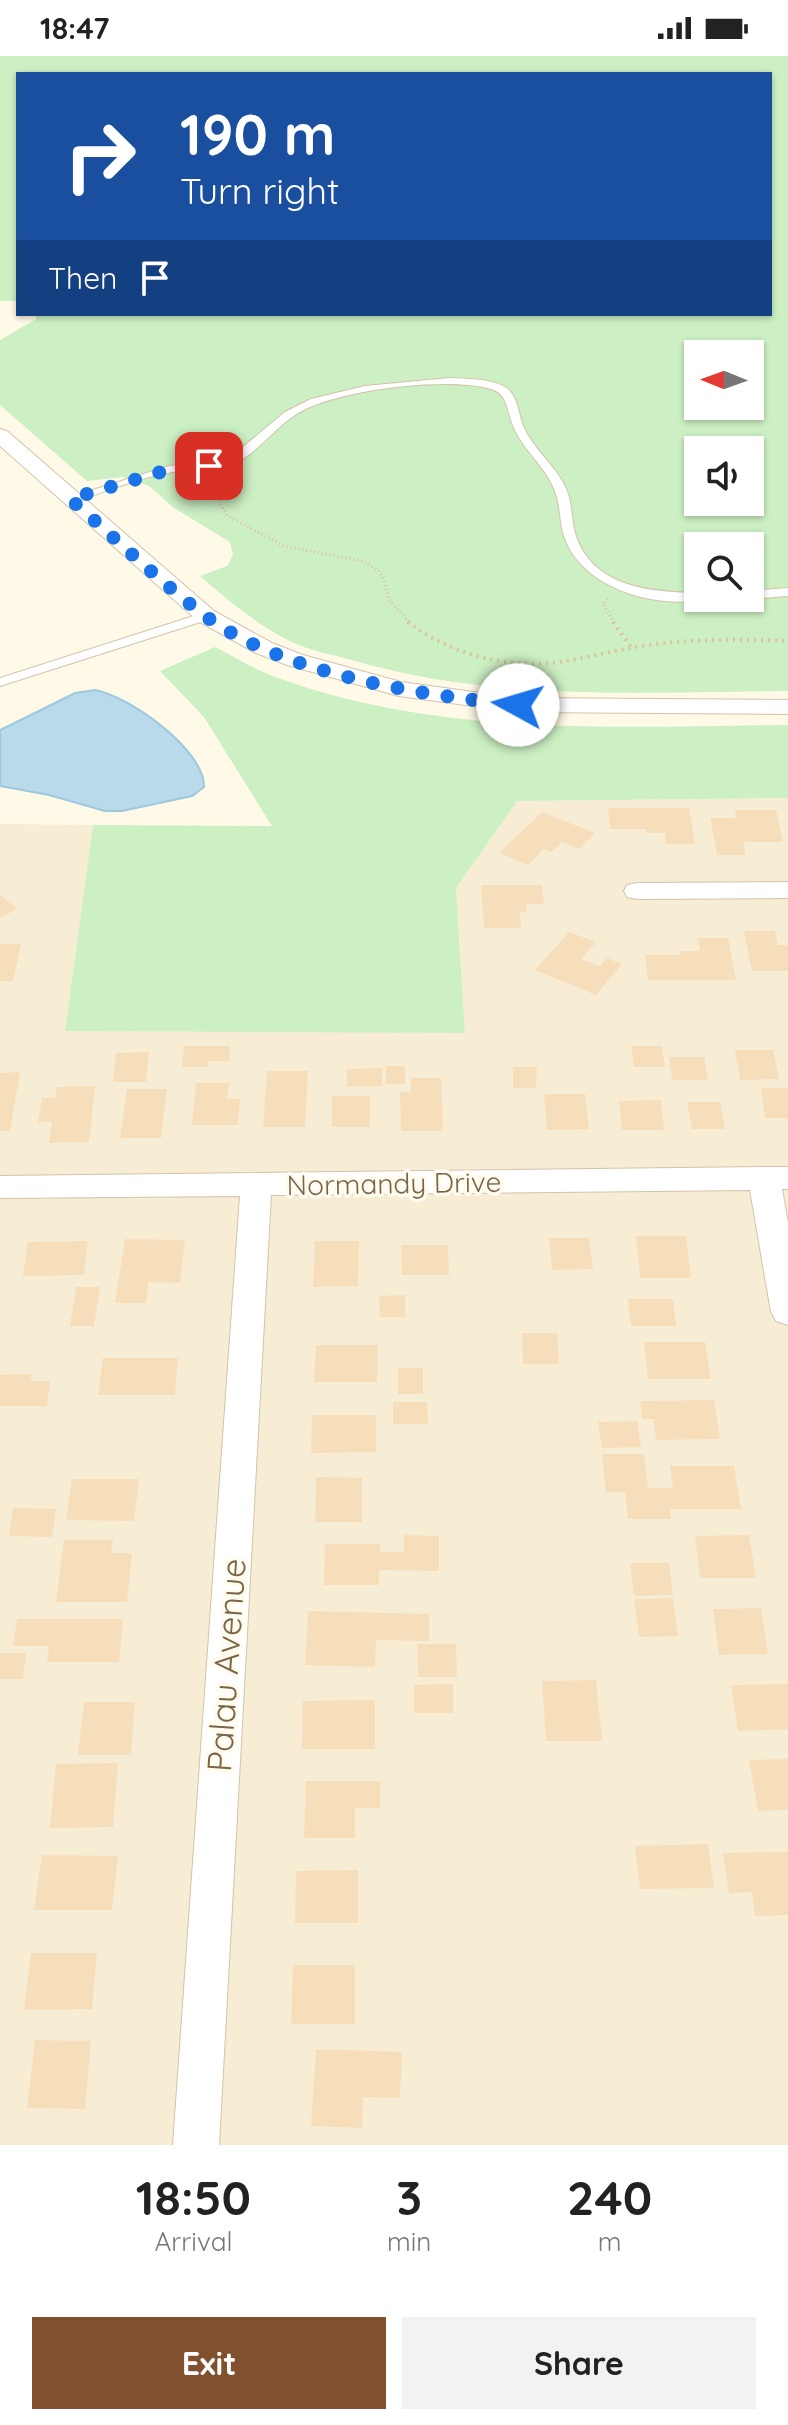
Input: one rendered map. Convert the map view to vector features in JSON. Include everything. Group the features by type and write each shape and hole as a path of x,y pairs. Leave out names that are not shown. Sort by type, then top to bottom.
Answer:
{"street":[{"path":"0,435 206,616 264,648 295,660 357,679 461,699 575,708 788,707"},
{"path":"637,891 788,890"},
{"path":"776,1178 788,1312"},
{"name":"Normandy Drive","path":"0,1187 776,1178"},
{"name":"Palau Avenue","path":"196,2145 256,1185"}],"lane":[{"path":"70,499 171,469 226,464 296,410 338,394 431,383 494,387 510,396 523,438 557,483 565,502 570,537 590,570 621,587 684,595"},
{"path":"764,594 788,592"},
{"path":"0,682 206,616"}],"path":[{"path":"226,464 230,474 223,482 220,494 221,506 228,516 284,546 367,563 384,579 384,588 403,618 433,640 450,647 529,664 560,662 631,647 701,640 788,641"},
{"path":"621,587 603,604 631,647"}],"shaded area":[{"path":"788,798 788,2145 0,2145 0,824 93,825 65,1031 465,1032 456,888 517,801"}],"green space":[{"path":"0,56 788,56 788,691 623,693 514,689 406,673 301,646 256,621 200,576 227,566 233,555 230,542 174,508 149,486 123,477 87,481 0,405 0,340 36,319 36,316 772,316 772,72 16,72 16,301 0,301"},
{"path":"215,647 268,674 337,696 400,710 464,719 594,727 788,725 788,798 517,801 456,888 465,1033 65,1031 93,825 272,826 204,717 160,671"}],"water":[{"path":"95,690 127,702 163,727 192,757 201,772 204,787 192,796 122,811 105,811 49,795 0,786 0,730 75,693"}],"building":[{"path":"608,808 689,808 695,844 666,844 665,833 646,833 646,829 610,829"},
{"path":"735,810 776,810 783,842 743,842 746,855 717,855 710,818 736,818"},
{"path":"542,812 595,833 579,849 562,842 551,852 544,849 528,865 499,853"},
{"path":"481,885 542,885 544,904 526,904 527,912 520,912 521,928 484,928"},
{"path":"0,895 17,909 0,918"},
{"path":"744,931 775,931 778,945 788,945 788,971 752,971"},
{"path":"569,932 596,942 581,959 600,966 607,958 622,964 596,995 535,970"},
{"path":"698,938 728,938 736,980 648,980 645,955 681,955 680,951 700,951"},
{"path":"0,944 21,944 13,981 0,981"},
{"path":"184,1046 230,1046 229,1061 208,1061 208,1067 182,1067"},
{"path":"631,1046 662,1046 665,1067 634,1067"},
{"path":"735,1050 773,1050 779,1079 740,1080"},
{"path":"149,1052 146,1082 113,1082 116,1053"},
{"path":"669,1057 704,1057 708,1080 672,1080"},
{"path":"386,1066 405,1066 405,1084 386,1084"},
{"path":"513,1067 537,1067 536,1088 513,1088"},
{"path":"382,1068 382,1086 347,1087 347,1069"},
{"path":"267,1071 308,1071 305,1127 263,1127"},
{"path":"20,1072 10,1131 0,1131 0,1073"},
{"path":"411,1078 441,1078 443,1131 401,1131 400,1092 411,1092"},
{"path":"196,1083 229,1083 227,1099 240,1099 238,1125 192,1125"},
{"path":"95,1086 89,1142 49,1143 52,1121 38,1122 42,1098 55,1098 57,1087"},
{"path":"761,1088 788,1088 788,1118 765,1118"},
{"path":"127,1089 167,1089 161,1138 120,1138"},
{"path":"544,1094 585,1094 589,1129 547,1130"},
{"path":"332,1096 370,1096 370,1127 332,1127"},
{"path":"661,1100 664,1130 622,1130 619,1101"},
{"path":"687,1102 720,1102 725,1129 692,1129"},
{"path":"636,1236 686,1236 691,1278 640,1278"},
{"path":"549,1238 589,1238 593,1269 552,1270"},
{"path":"125,1239 185,1240 180,1283 148,1282 146,1303 115,1303"},
{"path":"88,1241 84,1275 23,1276 28,1242"},
{"path":"315,1241 359,1241 358,1286 313,1287"},
{"path":"401,1245 448,1245 449,1275 402,1275"},
{"path":"76,1287 100,1287 94,1326 70,1326"},
{"path":"405,1295 405,1317 380,1317 379,1296"},
{"path":"628,1299 673,1299 676,1326 631,1326"},
{"path":"522,1333 557,1333 559,1364 523,1364"},
{"path":"644,1342 705,1342 711,1379 648,1379"},
{"path":"316,1345 378,1345 377,1382 314,1382"},
{"path":"103,1358 178,1358 175,1395 98,1395"},
{"path":"398,1368 423,1368 423,1394 398,1394"},
{"path":"31,1374 31,1381 50,1381 47,1406 0,1406 0,1375"},
{"path":"714,1400 720,1439 656,1440 654,1419 642,1419 640,1401"},
{"path":"393,1402 427,1402 428,1424 393,1424"},
{"path":"312,1415 376,1415 376,1452 311,1453"},
{"path":"637,1421 641,1447 602,1448 598,1422"},
{"path":"602,1454 644,1454 648,1488 673,1488 670,1466 734,1466 741,1509 669,1509 671,1519 628,1519 625,1492 606,1492"},
{"path":"316,1477 362,1478 362,1522 315,1522"},
{"path":"72,1479 139,1479 134,1521 66,1520"},
{"path":"13,1508 56,1509 52,1537 9,1536"},
{"path":"404,1535 439,1536 439,1571 379,1570 379,1585 324,1585 325,1544 380,1544 380,1552 404,1552"},
{"path":"749,1535 756,1578 700,1578 695,1536"},
{"path":"64,1540 113,1540 111,1553 132,1553 127,1602 56,1602"},
{"path":"630,1563 669,1563 673,1595 634,1596"},
{"path":"673,1598 678,1636 639,1637 634,1599"},
{"path":"761,1608 768,1654 719,1655 713,1609"},
{"path":"308,1611 429,1614 429,1641 376,1640 375,1667 305,1665"},
{"path":"17,1619 123,1619 119,1662 47,1662 49,1646 13,1646"},
{"path":"417,1644 456,1644 457,1677 418,1677"},
{"path":"0,1653 26,1653 23,1679 0,1679"},
{"path":"596,1680 602,1741 546,1741 542,1681"},
{"path":"453,1684 453,1713 414,1713 414,1685"},
{"path":"788,1684 788,1729 738,1731 731,1685"},
{"path":"375,1700 375,1749 302,1749 303,1701"},
{"path":"84,1702 135,1702 131,1755 78,1755"},
{"path":"788,1759 788,1810 758,1811 749,1760"},
{"path":"118,1763 113,1827 50,1828 56,1764"},
{"path":"306,1781 380,1781 380,1808 355,1808 355,1838 304,1838"},
{"path":"708,1844 714,1888 640,1889 635,1846"},
{"path":"788,1852 788,1915 755,1916 752,1892 729,1893 723,1853"},
{"path":"42,1855 118,1856 112,1910 34,1910"},
{"path":"358,1870 358,1923 295,1923 296,1871"},
{"path":"31,1953 97,1953 92,2009 24,2010"},
{"path":"293,1965 355,1965 355,2024 291,2024"},
{"path":"35,2040 91,2041 85,2109 27,2108"},
{"path":"316,2049 402,2052 400,2098 363,2097 362,2128 311,2126"}],"route":[{"path":"209,466 171,469 70,499 206,616 264,648 357,679 399,689 518,705"}]}
